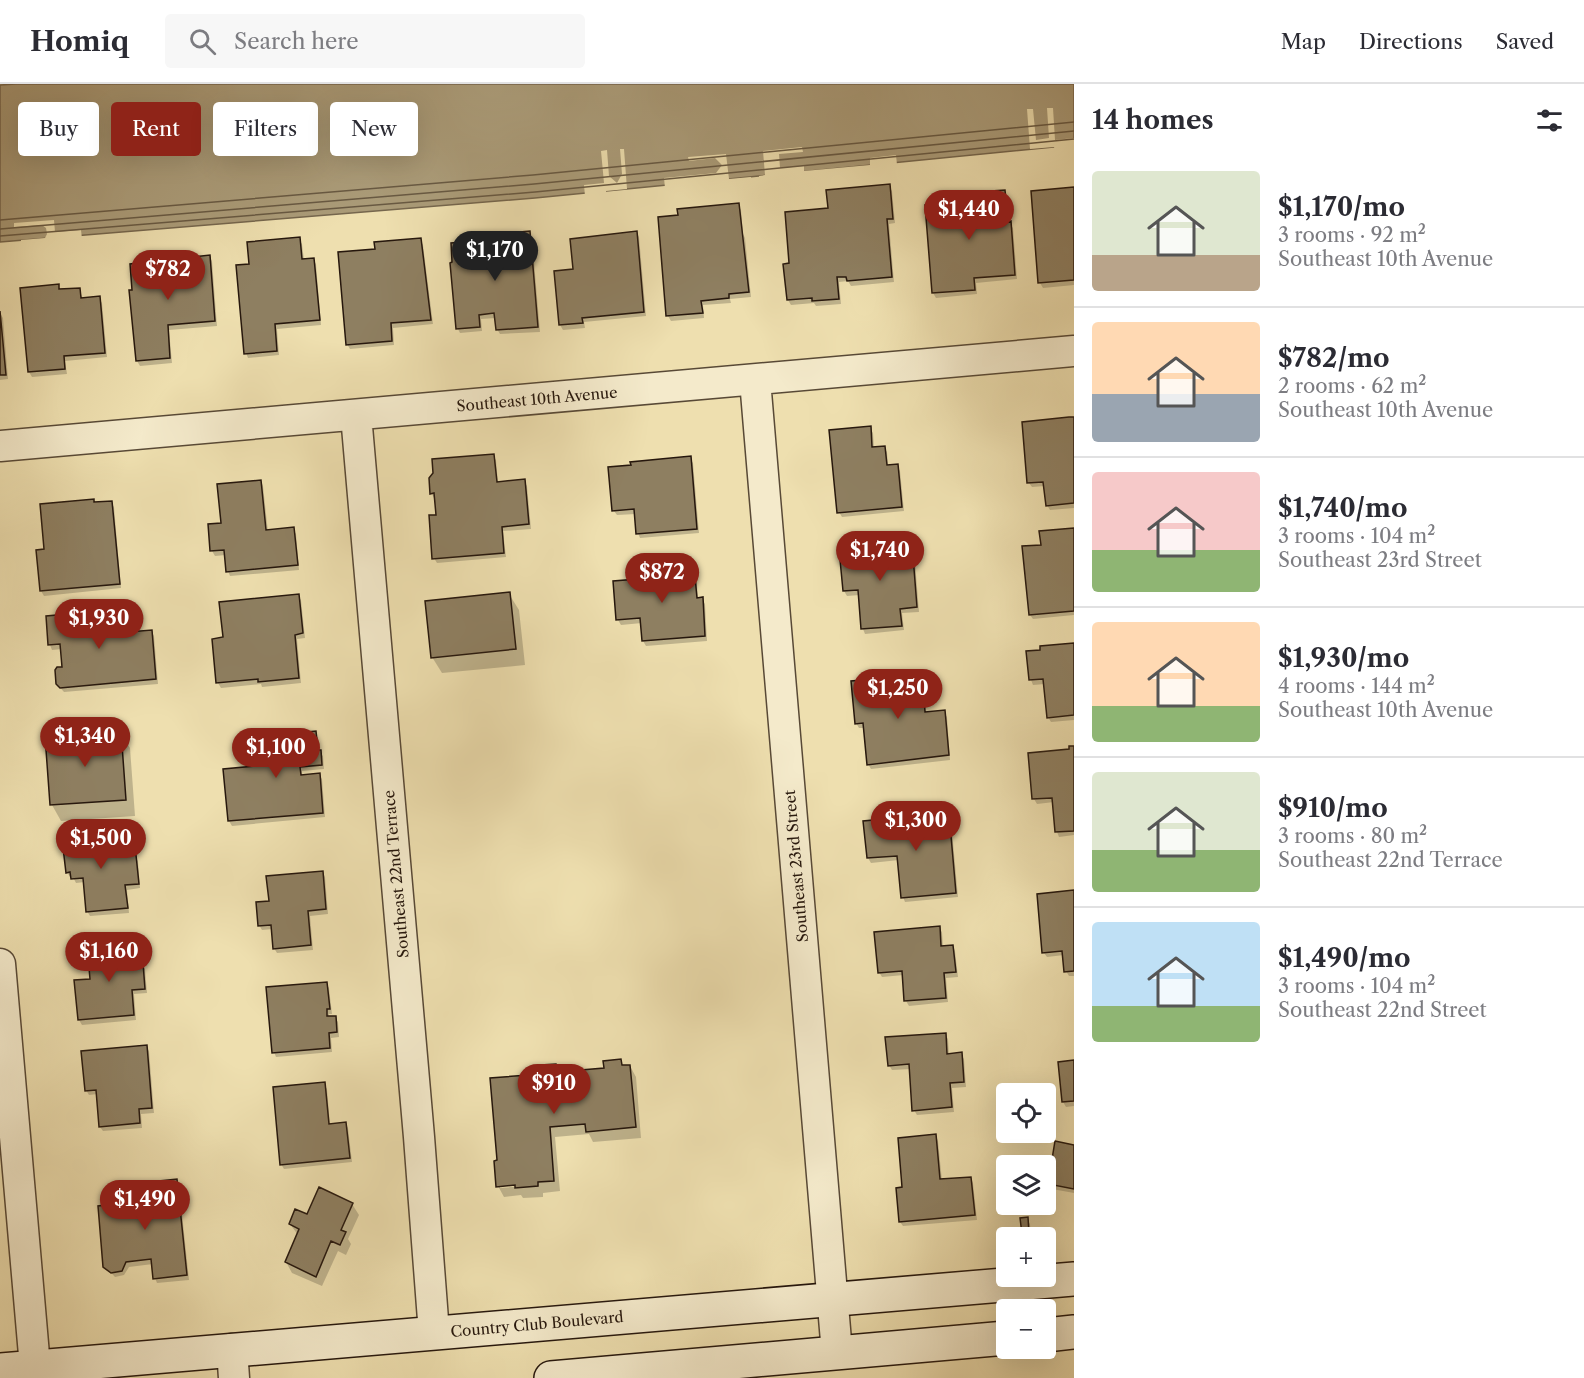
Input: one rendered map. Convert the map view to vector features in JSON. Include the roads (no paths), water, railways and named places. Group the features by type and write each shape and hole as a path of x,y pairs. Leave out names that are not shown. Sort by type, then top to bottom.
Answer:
{"main road":[{"name":"Country Club Boulevard","path":"0,1370 36,1373 233,1364 434,1333 1074,1279"},
{"path":"1056,1334 1074,1332"},
{"path":"551,1378 996,1339"}],"street":[{"name":"Southeast 10th Avenue","path":"0,446 1074,351"},
{"name":"Southeast 23rd Street","path":"755,380 837,1353"},
{"name":"Southeast 22nd Terrace","path":"356,415 434,1333"},
{"path":"0,964 36,1373"}],"water":[{"path":"1074,84 1074,145 535,198 0,242 0,85"}]}
